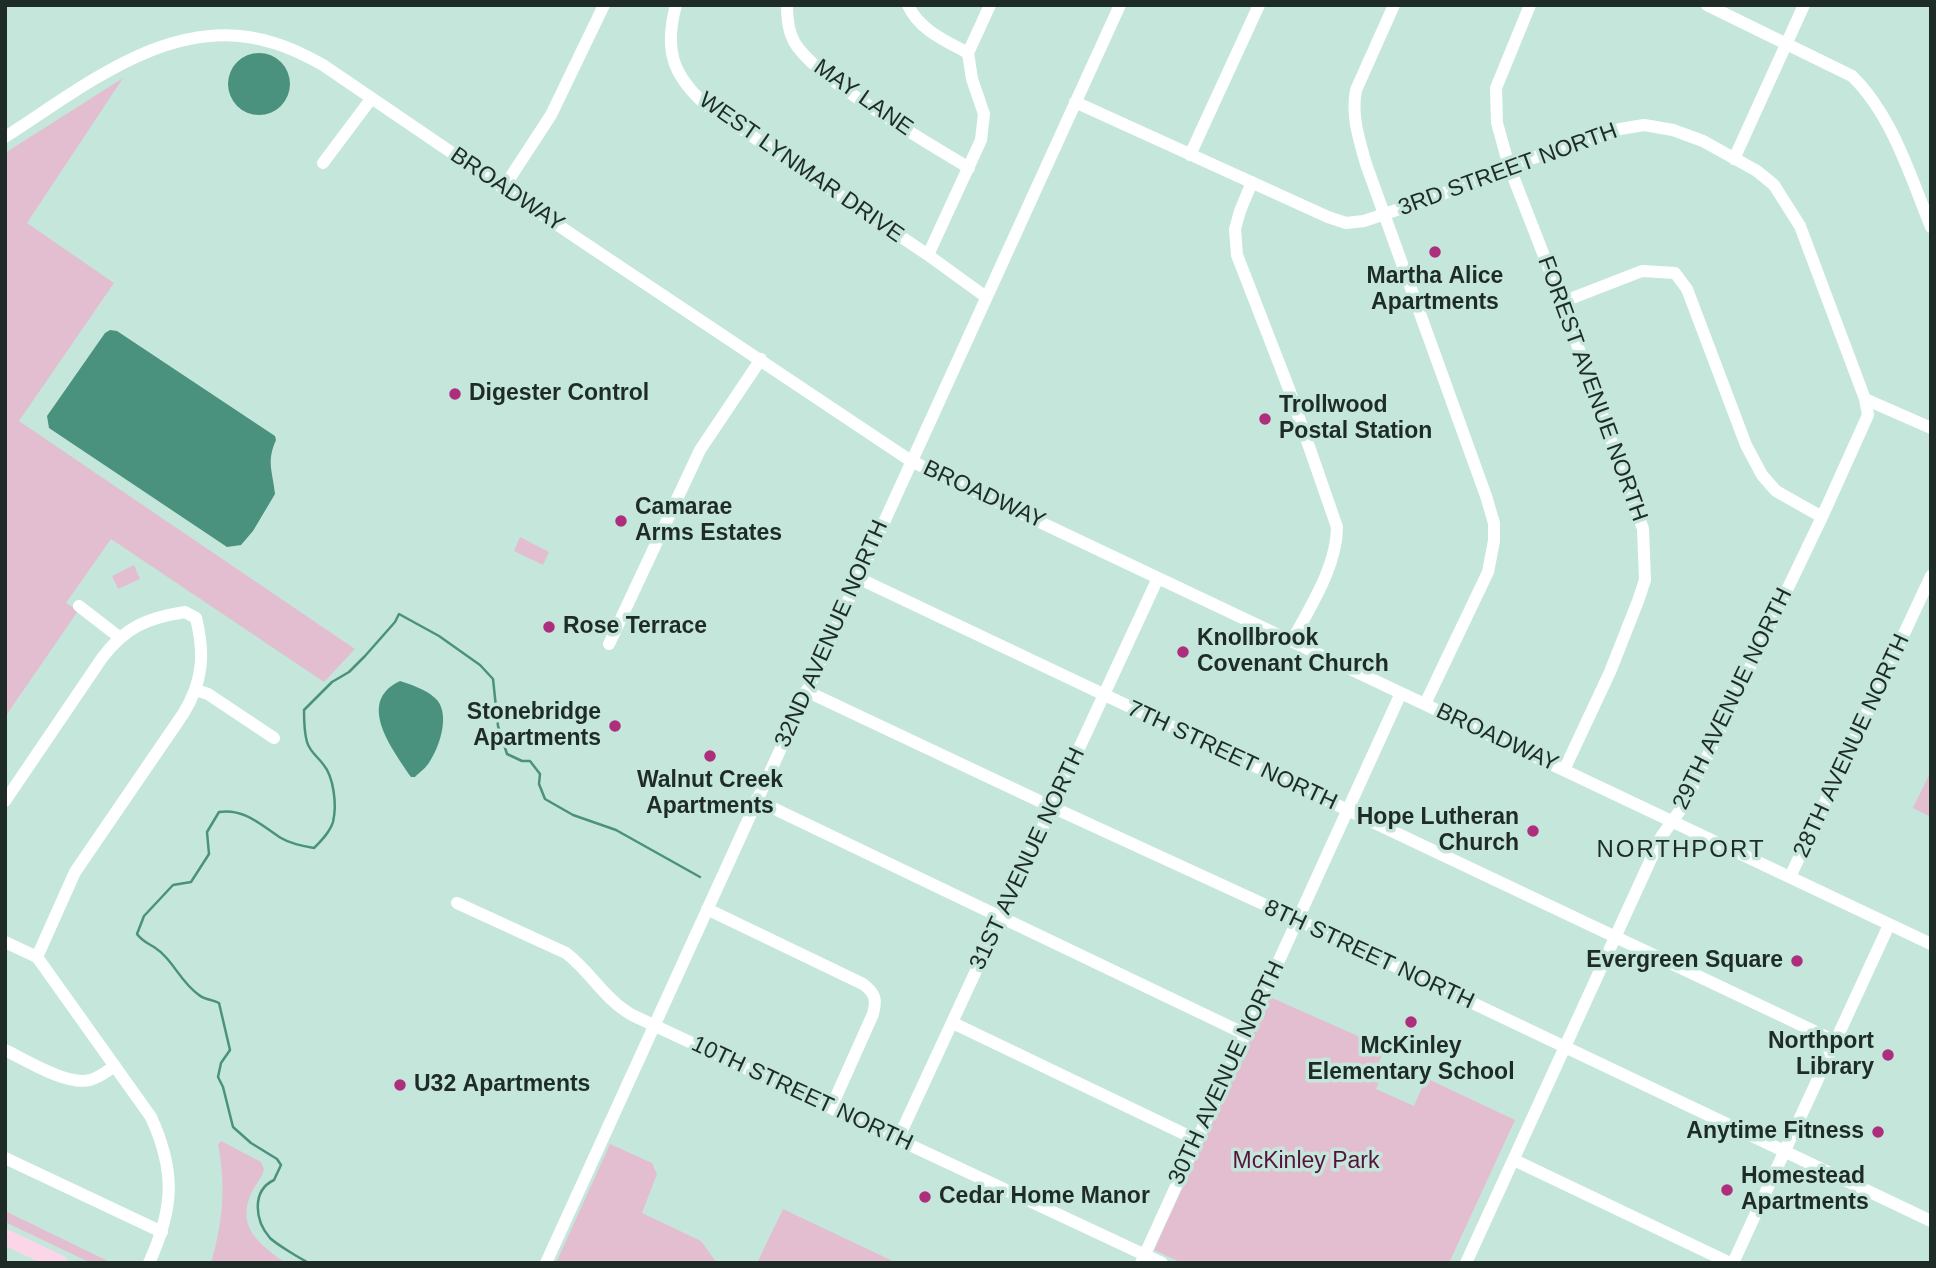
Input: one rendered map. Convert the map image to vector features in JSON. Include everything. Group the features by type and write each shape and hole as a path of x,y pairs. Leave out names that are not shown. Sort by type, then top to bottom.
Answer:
{"main road":[{"path":"5,1237 60,1263"}],"street":[{"path":"504,187 551,116 604,5"},
{"name":"WEST LYNMAR DRIVE","path":"676,5 671,23 673,61 680,78 690,91 706,105 986,297"},
{"name":"MAY LANE","path":"787,5 792,39 809,62 969,169"},
{"path":"908,5 924,26 968,53"},
{"path":"928,255 981,140 984,114 972,79 968,53 990,5"},
{"name":"32ND AVENUE NORTH","path":"546,1263 1120,5"},
{"path":"1190,155 1259,5"},
{"path":"1394,5 1364,70 1353,104 1358,137 1486,496 1493,523 1494,541 1489,572 1425,704"},
{"name":"FOREST AVENUE NORTH","path":"1530,5 1496,88 1497,122 1509,166 1562,302 1643,529 1645,557 1644,580 1638,601 1610,672 1564,770"},
{"path":"1707,5 1852,76 1869,93 1894,139 1931,226"},
{"path":"1734,159 1804,5"},
{"name":"BROADWAY","path":"5,137 136,57 175,41 209,35 239,36 271,42 296,51 323,65 911,461 1931,944"},
{"path":"323,163 371,99"},
{"name":"3RD STREET NORTH","path":"1075,102 1346,223 1364,221 1435,197 1509,166 1620,129 1643,125 1673,130 1703,141 1757,171 1774,185 1800,226 1865,399"},
{"path":"1252,182 1235,229 1237,255 1289,389 1337,527 1337,544 1327,570 1292,641"},
{"path":"1562,302 1642,271 1675,273 1687,289 1746,445 1762,475 1776,491 1822,517"},
{"path":"609,644 696,457 761,359"},
{"path":"1865,399 1931,428"},
{"name":"29TH AVENUE NORTH","path":"1466,1263 1661,838 1684,805 1822,517 1868,415 1865,399"},
{"name":"28TH AVENUE NORTH","path":"1790,877 1931,576"},
{"name":"7TH STREET NORTH","path":"858,578 1835,1041"},
{"name":"31ST AVENUE NORTH","path":"898,1139 1158,578"},
{"path":"79,606 119,637"},
{"path":"5,801 119,637 141,623 164,615 185,612 196,618 202,648 197,690 75,872 37,957"},
{"path":"197,690 208,694 274,738"},
{"name":"8TH STREET NORTH","path":"806,691 1298,920 1931,1221"},
{"name":"30TH AVENUE NORTH","path":"1143,1259 1401,693"},
{"path":"756,800 1245,1034"},
{"name":"10TH STREET NORTH","path":"457,903 566,953 579,963 619,1007 1143,1259 1162,1263"},
{"path":"707,909 873,991 877,1002 873,1014 831,1108"},
{"path":"1514,1160 1732,1263 1889,925"},
{"path":"5,942 37,957 151,1116 161,1139 170,1186 168,1211 149,1263"},
{"path":"953,1023 1197,1140"},
{"path":"5,1050 66,1078 79,1081 90,1080 115,1066"},
{"path":"5,1158 162,1232"}],"green space":[{"path":"123,78 27,223 114,283 19,421 355,649 324,682 111,539 66,603 78,611 5,717 5,153"},
{"path":"520,537 549,552 543,565 514,551"},
{"path":"134,565 140,579 118,589 112,576"},
{"path":"1931,771 1931,817 1913,808"},
{"name":"McKinley Park","path":"1270,997 1385,1048 1379,1062 1386,1066 1376,1089 1414,1106 1426,1078 1515,1120 1449,1263 1182,1263 1154,1250"},
{"path":"221,1141 261,1162 264,1169 251,1194 246,1216 259,1242 285,1263 211,1263 222,1204 218,1144"},
{"path":"610,1144 652,1163 657,1174 642,1213 701,1241 717,1263 556,1263"},
{"path":"783,1209 897,1263 757,1263"},
{"path":"5,1211 108,1261 91,1263 5,1222"}],"shaded area":[{"path":"259,53 271,55 281,62 288,72 288,96 281,106 271,113 259,115 247,113 237,106 230,96 228,84 230,72 237,62 247,55"},
{"path":"110,330 117,331 275,436 271,467 275,494 253,531 241,545 227,547 49,428 47,416 105,333"},
{"path":"400,681 431,695 440,704 442,712 442,729 437,747 429,763 415,777 411,777 395,754 382,727 379,713 380,701 387,690"}],"waterway":[{"path":"309,1263 273,1241 261,1223 259,1199 262,1191 274,1180 281,1165 277,1159 251,1143 233,1127 218,1077 221,1063 230,1050 219,1003 201,997 192,990 161,952 137,934 144,916 173,885 191,882 209,854 207,832 219,812 244,815 285,840 301,846 314,848 325,836 333,822 334,792 327,770 307,742 304,710 332,682 349,672 365,656 399,614 439,636 480,665 493,679 498,726 507,754 522,761 530,761 540,774 539,784 545,799 573,815 616,830 700,877"}],"place":[{"name":"Martha Alice Apartments","path":"1435,252"},
{"name":"Digester Control","path":"455,394"},
{"name":"Trollwood Postal Station","path":"1265,419"},
{"name":"Camarae Arms Estates","path":"621,521"},
{"name":"Rose Terrace","path":"549,627"},
{"name":"Knollbrook Covenant Church","path":"1183,652"},
{"name":"Stonebridge Apartments","path":"615,726"},
{"name":"Walnut Creek Apartments","path":"710,756"},
{"name":"Hope Lutheran Church","path":"1533,831"},
{"name":"Evergreen Square","path":"1797,961"},
{"name":"McKinley Elementary School","path":"1411,1022"},
{"name":"Northport Library","path":"1888,1055"},
{"name":"U32 Apartments","path":"400,1085"},
{"name":"Anytime Fitness","path":"1878,1132"},
{"name":"Homestead Apartments","path":"1727,1190"},
{"name":"Cedar Home Manor","path":"925,1197"}],"district":[{"name":"NORTHPORT","path":"1681,850"}]}
